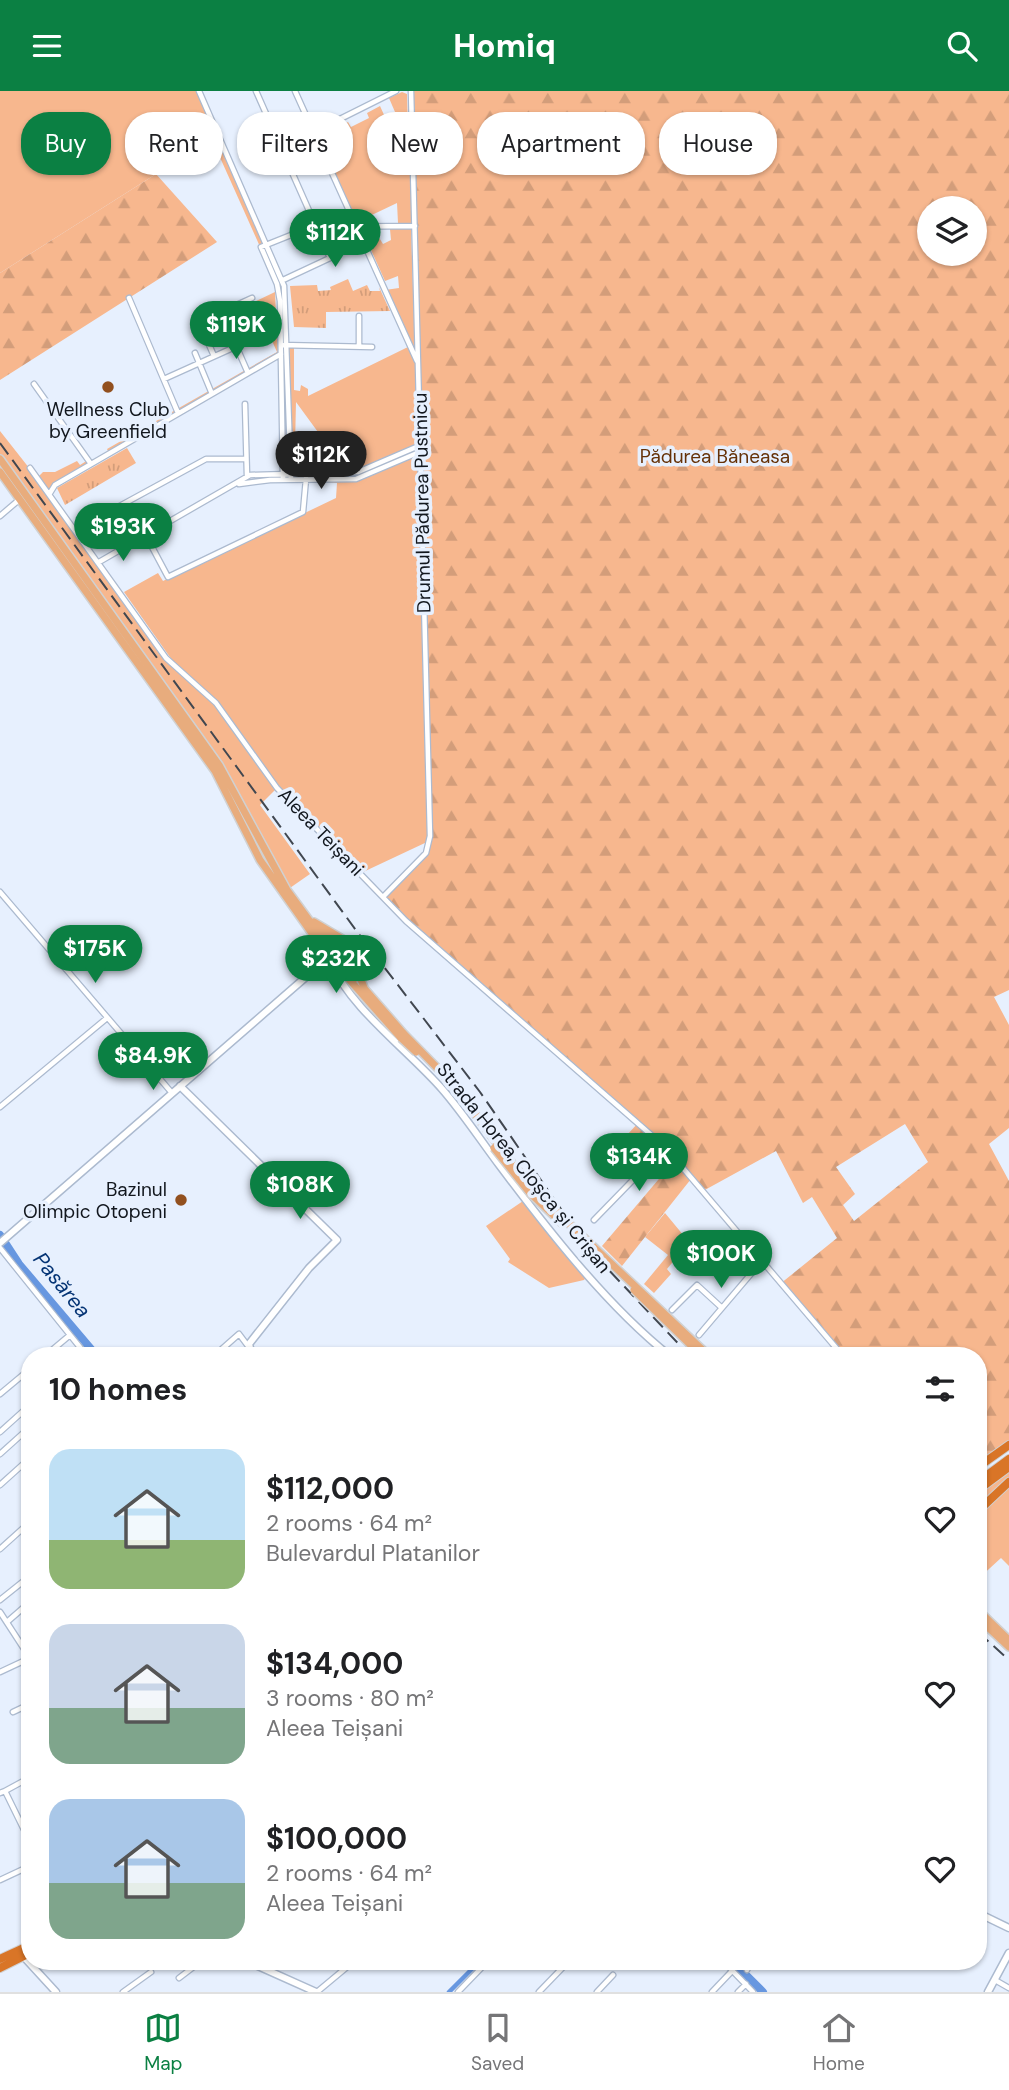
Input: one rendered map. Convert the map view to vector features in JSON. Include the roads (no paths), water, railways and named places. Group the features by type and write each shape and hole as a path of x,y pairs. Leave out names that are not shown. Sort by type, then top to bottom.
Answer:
{"highway":[{"path":"987,1461 1009,1445"},
{"path":"987,1475 1009,1459"},
{"path":"987,1483 1009,1467"},
{"path":"987,1503 1009,1482"},
{"path":"0,1959 21,1949"},
{"path":"0,1968 21,1958"}],"main road":[{"path":"0,459 219,765 266,856 298,904 317,931 342,945 344,953 339,961 330,961 323,951 260,860 215,771 0,472"},
{"path":"298,904 316,924 346,941 365,990"},
{"path":"323,951 326,944 335,941"},
{"name":"Strada Horea, Cloșca și Crișan","path":"344,953 349,969 365,990 403,1036 452,1083 537,1192 700,1347"},
{"name":"Strada Horea, Cloșca și Crișan","path":"330,961 340,968 454,1092 530,1193 693,1347"},
{"path":"987,1619 1009,1640"},
{"path":"987,1626 1009,1647"}],"street":[{"path":"199,91 283,280 293,402 291,479"},
{"path":"256,91 330,258 283,280"},
{"path":"353,112 396,91"},
{"name":"Drumul Pădurea Pustnicu","path":"383,897 426,853 430,840 411,91"},
{"path":"297,92 306,112"},
{"path":"333,175 419,365"},
{"path":"283,479 278,287 261,247 300,230 317,227 415,226"},
{"path":"164,379 246,342 230,308 252,298"},
{"path":"129,299 178,414"},
{"path":"219,307 248,373"},
{"path":"359,316 359,345"},
{"path":"200,324 214,356"},
{"path":"201,345 208,342"},
{"path":"281,345 372,347"},
{"path":"195,353 212,394"},
{"path":"50,495 53,487 90,464 281,353"},
{"path":"34,384 90,464"},
{"path":"245,404 247,476"},
{"path":"99,562 238,484 247,476 291,472 358,472 421,448"},
{"path":"238,484 283,479 361,478 421,448"},
{"path":"116,508 206,459 246,459"},
{"name":"Aleea Teișani","path":"30,468 169,662 216,703 278,788 406,921 665,1147 835,1347"},
{"path":"128,502 168,577 303,512 306,479"},
{"path":"0,516 20,499"},
{"path":"0,893 172,1093"},
{"path":"314,970 323,951"},
{"path":"80,1347 0,1246 314,970 330,961"},
{"name":"Strada Horea, Cloșca și Crișan","path":"330,961 368,1012 442,1089 549,1229 619,1309 660,1347"},
{"path":"0,1107 107,1018"},
{"path":"180,1086 336,1239 248,1346 240,1333 224,1347"},
{"path":"594,1220 665,1147"},
{"path":"699,1335 761,1262"},
{"path":"673,1310 697,1285 722,1308"},
{"path":"56,1347 70,1335"},
{"path":"0,1394 21,1376"},
{"path":"0,1432 21,1413"},
{"path":"0,1445 2,1452 21,1435"},
{"path":"0,1485 21,1466"},
{"path":"0,1549 21,1531"},
{"path":"0,1600 21,1583"},
{"path":"7,1622 21,1610"},
{"path":"0,1612 21,1644"},
{"path":"0,1672 21,1662"},
{"path":"13,1712 21,1708"},
{"path":"21,1782 2,1792 21,1826"},
{"path":"0,1880 21,1870"},
{"path":"987,1917 1009,1928"},
{"path":"988,1992 1009,1953"},
{"path":"37,1970 53,1991"},
{"path":"179,1978 190,1970"},
{"path":"267,1970 315,1992 343,1970"},
{"path":"458,1992 479,1970"},
{"path":"539,1992 561,1970"},
{"path":"712,1992 732,1971 753,1992"},
{"path":"123,1992 151,1972"},
{"path":"597,1992 613,1975"},
{"path":"995,1980 1009,1988"},
{"path":"738,1992 746,1984"}],"waterway":[{"name":"Pasărea","path":"0,1235 19,1264 89,1347"},
{"path":"449,1992 471,1970"},
{"name":"Pasărea","path":"741,1970 763,1992"}],"railway":[{"path":"0,443 358,933 480,1092 588,1248 682,1347"},
{"path":"987,1640 1009,1660"}],"place":[{"name":"Wellness Club by Greenfield","path":"108,387"},
{"name":"Bazinul Olimpic Otopeni","path":"181,1200"}],"park label":[{"name":"Pădurea Băneasa","path":"715,456"}]}
